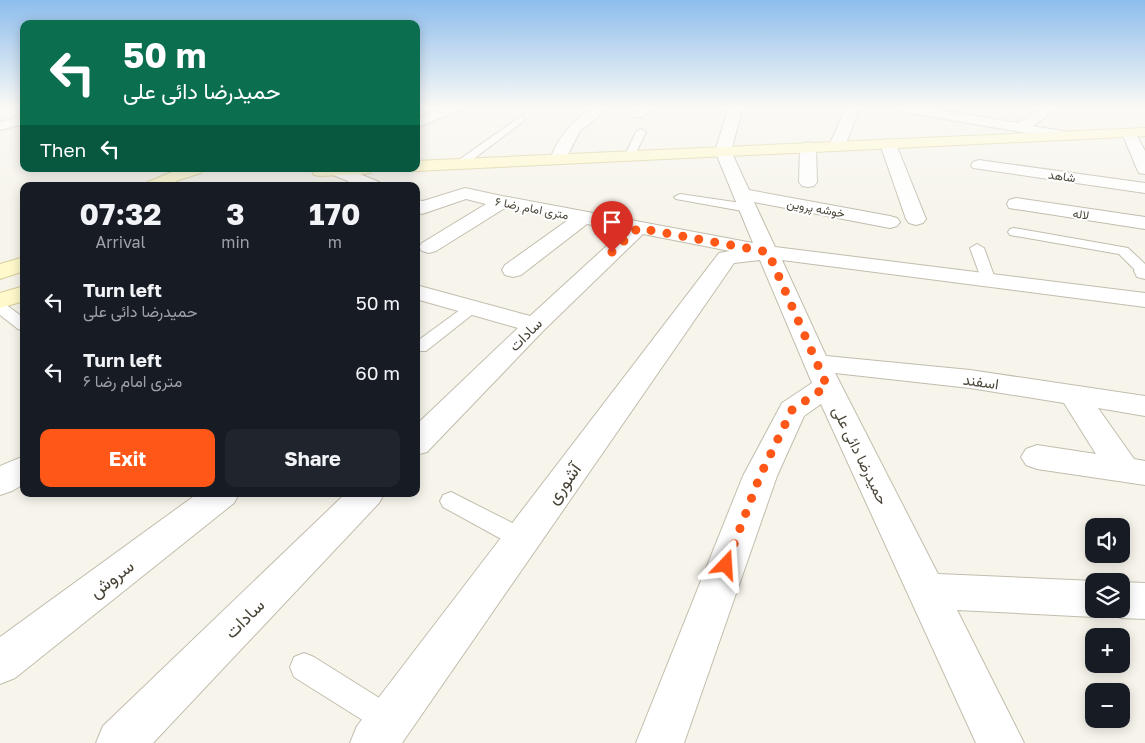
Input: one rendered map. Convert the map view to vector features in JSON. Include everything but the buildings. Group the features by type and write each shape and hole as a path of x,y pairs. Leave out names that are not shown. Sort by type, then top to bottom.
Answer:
{"street":[{"path":"558,159 564,142"},
{"path":"724,150 726,142"},
{"path":"837,146 839,142"},
{"path":"420,166 724,150 940,142"},
{"path":"1139,142 1143,160"},
{"path":"888,144 916,219"},
{"path":"808,147 808,182"},
{"name":"حمیدرضا دائی علی","path":"724,150 822,374 1000,743"},
{"name":"شاهد","path":"979,165 1145,188"},
{"path":"324,174 340,172"},
{"path":"160,182 174,173"},
{"path":"324,174 357,182"},
{"name":"۶ متری امام رضا","path":"420,207 422,208 465,193 583,218 768,252"},
{"name":"خوشه پروین","path":"745,201 890,222"},
{"path":"429,248 502,202"},
{"name":"لاله","path":"1016,204 1145,223"},
{"path":"513,270 583,218"},
{"name":"سادات","path":"420,440 534,325 638,228"},
{"path":"768,252 1145,300"},
{"name":"آشوری","path":"382,732 726,258 768,252"},
{"path":"0,272 20,264"},
{"path":"420,293 534,325"},
{"path":"0,301 20,294"},
{"path":"660,743 760,476 792,410 822,374"},
{"name":"اسفند","path":"822,374 970,379 1145,406"},
{"path":"1074,395 1134,472"},
{"path":"1038,457 1134,472"},
{"path":"0,482 20,470"},
{"name":"سروش","path":"0,663 218,497"},
{"name":"سادات","path":"120,743 364,497"},
{"path":"927,591 1085,599"},
{"path":"1130,600 1145,601"}],"lane":[{"path":"460,164 490,142"},
{"path":"630,155 636,142"},
{"path":"680,197 745,201"},
{"path":"1014,232 1123,251 1145,271"},
{"path":"977,248 989,280"},
{"path":"0,307 20,323"},
{"path":"420,347 472,307"},
{"path":"451,501 522,539"},
{"path":"304,666 382,732"}],"route":[{"path":"612,252 638,228 768,252 827,386 792,410 760,476 726,565"}]}
